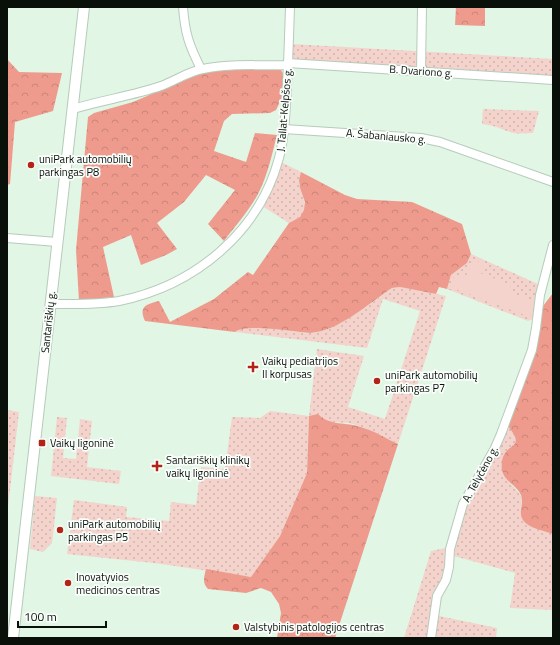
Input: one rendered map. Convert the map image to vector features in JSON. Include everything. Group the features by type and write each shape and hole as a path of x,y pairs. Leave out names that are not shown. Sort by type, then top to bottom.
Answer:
{"main road":[{"name":"Santariškių g.","path":"13,638 84,7"}],"street":[{"path":"183,7 187,39 202,69"},
{"name":"J. Tallat-Kelpšos g.","path":"50,304 100,303 135,297 168,286 207,263 236,235 261,203 268,190 280,157 284,129 290,7"},
{"path":"421,72 422,7"},
{"name":"B. Dvariono g.","path":"73,109 162,86 202,69 222,66 288,64 553,80"},
{"name":"A. Šabaniausko g.","path":"284,129 421,138 440,142 553,182"},
{"path":"7,238 57,242"},
{"name":"A. Telyčėno g.","path":"430,638 437,596 446,580 449,567 450,549 463,504 501,434 532,350 540,295 553,246"}],"shaded area":[{"path":"292,44 553,59 553,77 293,60 291,57"},
{"path":"483,109 539,111 533,133 514,133 491,125 482,124"},
{"path":"281,162 301,172 299,183 305,206 303,214 289,223 262,206 276,179"},
{"path":"471,254 540,285 533,319 528,321 447,289 451,275 467,263"},
{"path":"473,259 484,264 480,273 511,285 509,292 535,301 530,317 450,287 455,274 465,278"},
{"path":"400,287 446,296 398,444 362,427 349,423 330,422 309,416 317,349 364,356 348,407 385,419 420,311 383,299 367,348 235,332 241,329 249,328 270,328 308,333 318,332 340,323 352,316 392,288"},
{"path":"7,410 19,412 7,516"},
{"path":"270,411 309,416 307,473 280,536 251,577 154,563 67,554 74,500 127,507 126,517 169,521 171,502 196,505 201,467 225,469 232,417 260,418"},
{"path":"57,417 67,418 63,458 76,459 80,419 92,421 87,467 121,471 119,484 51,476"},
{"path":"508,426 515,433 517,442 506,454 502,462 503,473 521,496 521,513 528,525 553,534 553,610 510,608 515,573 454,556 462,521 475,488"},
{"path":"35,496 57,498 52,543 43,552 30,549"},
{"path":"446,548 446,568 444,577 433,599 427,638 404,638 431,551"},
{"path":"439,616 497,628 496,638 434,638"}],"green space":[{"path":"456,7 485,7 485,26 455,25"},
{"path":"7,59 19,72 62,73 53,111 15,122 10,184 7,185"},
{"path":"275,68 281,70 284,75 284,93 276,110 270,113 232,114 224,121 214,151 246,162 255,133 277,135 267,171 259,192 247,211 224,241 208,224 235,190 206,175 184,202 157,223 177,249 141,265 131,235 103,247 114,297 79,301 76,250 88,117 94,113 133,102 199,74 212,71"},
{"path":"301,172 345,195 357,199 412,202 462,224 471,254 467,263 451,275 447,289 439,287 436,294 400,287 392,288 353,316 332,327 310,333 260,328 241,329 235,332 145,321 143,309 151,303 159,301 170,322 214,299 248,272 253,275 289,223 300,217 304,210 305,202 299,180"},
{"path":"553,293 553,534 532,527 523,521 521,514 521,495 505,477 502,468 502,461 507,450 516,442 516,439 508,426 539,336 543,306"},
{"path":"318,414 322,418 333,422 356,425 398,444 335,638 277,638 281,613 279,604 271,592 261,588 246,593 208,589 204,582 206,569 251,577 280,536 307,473 309,416"}],"place":[{"name":"uniPark automobilių parkingas P8","path":"31,165"},
{"name":"Vaikų pediatrijos II korpusas","path":"253,367"},
{"name":"uniPark automobilių parkingas P7","path":"377,381"},
{"name":"Vaikų ligoninė","path":"42,443"},
{"name":"Santariškių klinikų vaikų ligoninė","path":"157,466"},
{"name":"uniPark automobilių parkingas P5","path":"60,530"},
{"name":"Inovatyvios medicinos centras","path":"68,583"},
{"name":"Valstybinis patologijos centras","path":"236,627"}]}
